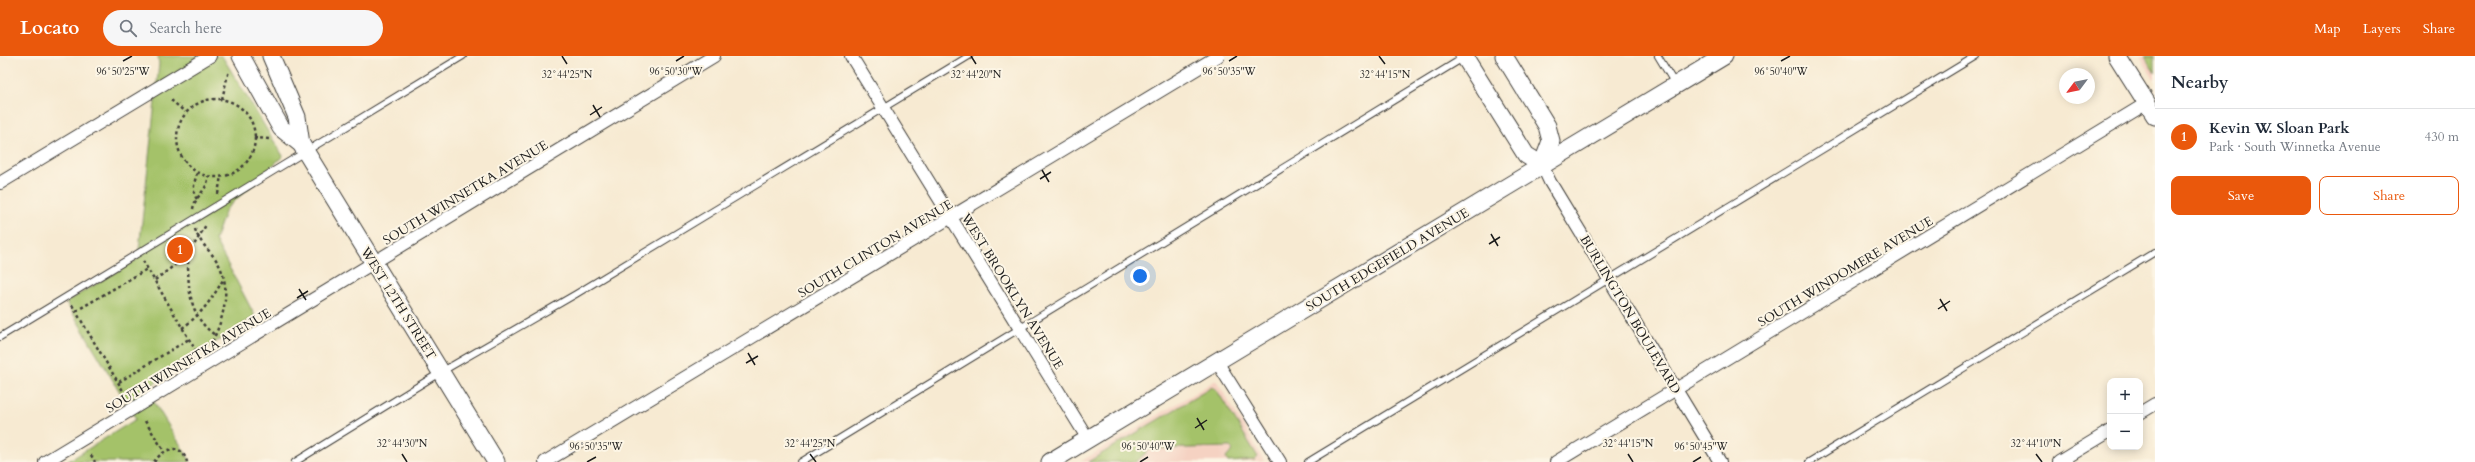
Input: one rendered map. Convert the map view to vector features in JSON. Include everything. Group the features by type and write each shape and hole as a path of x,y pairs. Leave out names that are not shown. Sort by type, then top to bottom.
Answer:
{"street":[{"path":"0,183 210,56"},
{"name":"WEST 12TH STREET","path":"241,56 281,128 303,148 496,462"},
{"name":"WEST 12TH STREET","path":"271,56 297,117 303,148"},
{"name":"SOUTH WINNETKA AVENUE","path":"45,462 374,264 714,56"},
{"name":"WEST BROOKLYN AVENUE","path":"851,56 1088,439"},
{"name":"SOUTH CLINTON AVENUE","path":"545,462 1218,56"},
{"path":"1464,56 1526,155 1542,165 1551,141 1547,126 1504,56"},
{"name":"SOUTH EDGEFIELD AVENUE","path":"1050,462 1724,56"},
{"path":"2117,56 2151,109"},
{"name":"SOUTH WINDOMERE AVENUE","path":"1556,462 2151,109"},
{"name":"BURLINGTON BOULEVARD","path":"1542,165 1550,182 1720,462"},
{"path":"1217,362 1280,462"},
{"path":"2143,411 2155,404"},
{"path":"2059,462 2107,433"}],"lane":[{"path":"0,337 214,208 303,148 463,56"},
{"path":"295,462 441,372 576,294 969,56"},
{"path":"801,462 1464,56"},
{"path":"1658,56 1676,85"},
{"path":"1308,462 1610,280 1976,56"},
{"path":"1809,462 2155,252"}],"path":[{"path":"222,99 229,70"},
{"path":"208,99 222,99 233,103 243,110 250,120 254,138 250,156 243,166 233,173 221,176 208,176 197,173 186,162 179,151 176,138 179,124 185,112 196,104 208,99"},
{"path":"171,100 185,112"},
{"path":"254,138 277,139"},
{"path":"196,198 194,188 197,173"},
{"path":"208,176 207,186 196,198 193,221 199,239 220,267 224,278 225,306 212,342"},
{"path":"154,280 188,255 199,239 214,208 221,176"},
{"path":"139,254 196,351"},
{"path":"188,255 188,287 198,316 215,336"},
{"path":"76,311 147,269"},
{"path":"182,328 198,316 209,304 224,278"},
{"path":"67,296 125,394"},
{"path":"118,382 189,339"},
{"path":"146,421 164,450"},
{"path":"154,462 164,450 174,449 180,451 187,462"},
{"path":"91,455 95,462"}],"shaded area":[{"path":"2140,56 2155,56 2155,80"},
{"path":"1216,380 1265,462 1080,462"}],"green space":[{"path":"158,56 222,56 283,156 226,209 215,240 255,316 146,389 191,462 67,462 136,419 66,302 138,259 159,64"},
{"path":"2145,56 2155,56 2155,72"},
{"path":"1212,387 1216,389 1258,457 1255,460 1228,462 1226,458 1233,450 1230,447 1150,449 1136,462 1088,462"}],"place":[{"name":"Kevin W. Sloan Park","path":"180,250"}]}
